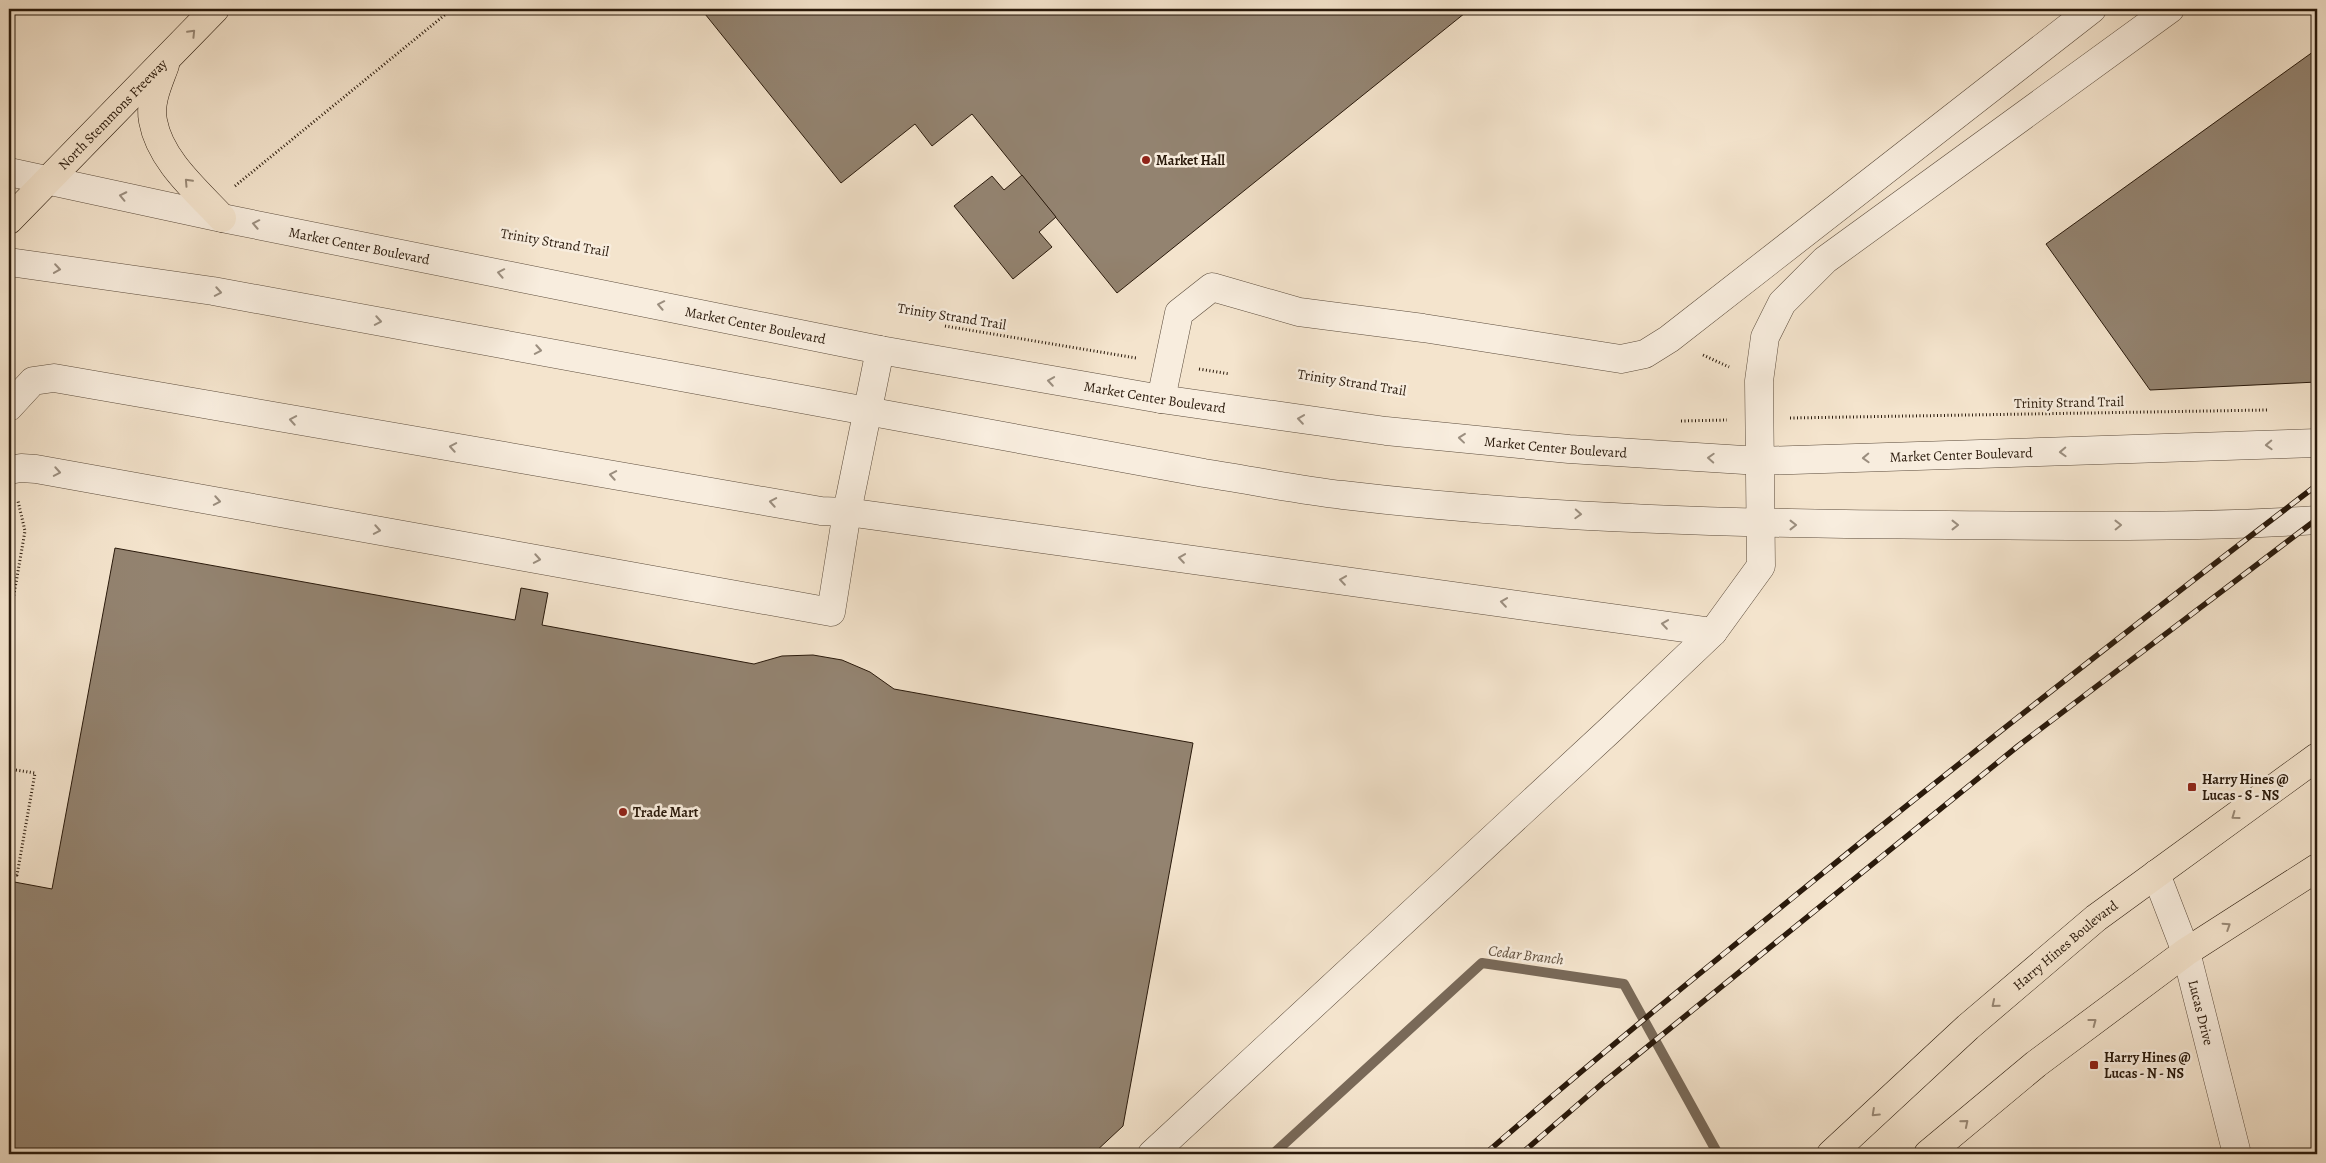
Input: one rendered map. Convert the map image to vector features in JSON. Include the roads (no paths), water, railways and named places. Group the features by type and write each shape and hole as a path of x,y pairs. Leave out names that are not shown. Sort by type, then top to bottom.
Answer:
{"main road":[{"name":"North Stemmons Freeway","path":"9,220 215,9"},
{"path":"169,57 155,92 152,120 160,142 180,174 222,218"},
{"name":"Harry Hines Boulevard","path":"1831,1154 1968,1027 2096,918 2317,757"},
{"path":"1928,1154 2036,1064 2186,952 2317,868"}],"street":[{"path":"1162,399 1180,313 1212,287 1299,312 1423,328 1620,359 1646,354 1669,339 2092,9"},
{"path":"1152,1154 1611,729 1713,632 1761,566 1759,524 1759,381 1765,337 1782,303 1825,260 2170,9"},
{"name":"Market Center Boulevard","path":"9,172 50,179 222,218 880,350 1162,399 1406,433 1569,449 1760,461 2317,443"},
{"path":"9,262 213,291 1204,473 1342,495 1529,512 1759,524 2020,526 2267,523 2317,520"},
{"path":"9,470 21,468 36,469 831,612 847,512 880,350"},
{"path":"9,406 33,381 54,378 821,511 847,512 1713,632"},
{"name":"Lucas Drive","path":"2156,874 2186,952 2237,1154"}],"waterway":[{"name":"Cedar Branch","path":"1273,1154 1482,963 1624,984 1718,1154"}],"railway":[{"path":"1485,1154 1626,1034 1865,839 2203,572 2317,485"},
{"path":"1521,1154 1604,1082 2018,746 2317,519"}],"place":[{"name":"Market Hall","path":"1146,160"},
{"name":"Harry Hines @ Lucas - S - NS","path":"2192,787"},
{"name":"Trade Mart","path":"623,812"},
{"name":"Harry Hines @ Lucas - N - NS","path":"2094,1065"}]}
